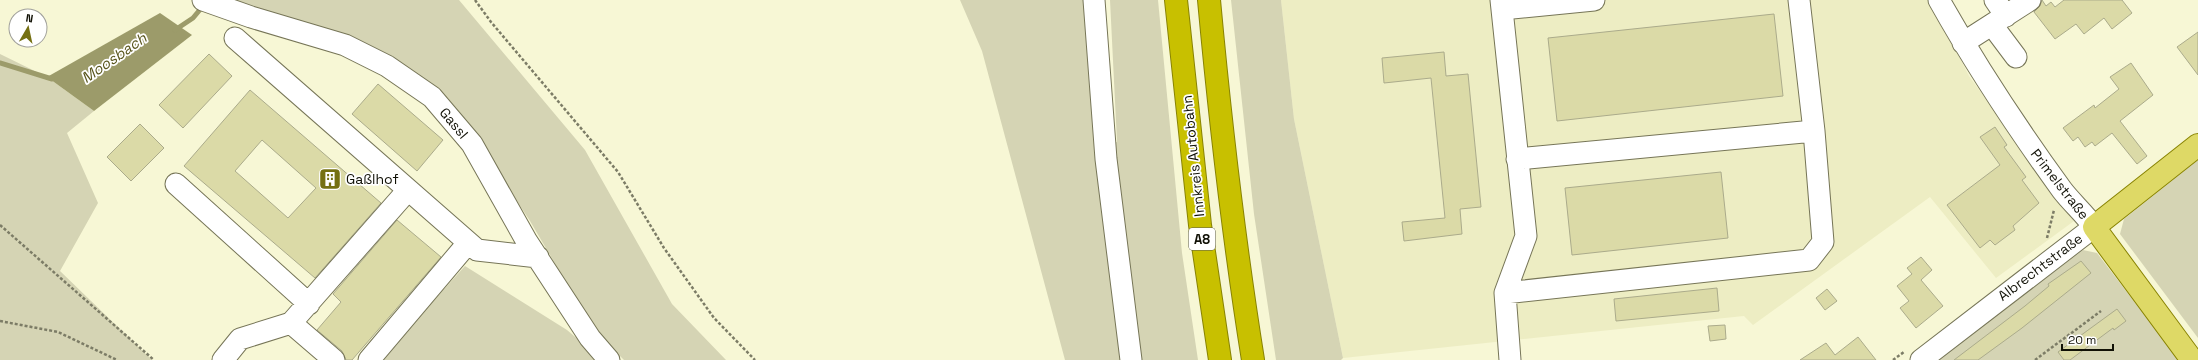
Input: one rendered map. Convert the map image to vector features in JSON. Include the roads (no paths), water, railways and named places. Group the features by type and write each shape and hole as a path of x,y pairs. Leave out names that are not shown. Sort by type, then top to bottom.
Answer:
{"highway":[{"name":"Innkreis Autobahn","path":"1176,0 1200,225 1220,360"},
{"name":"A8","path":"1209,0 1218,103 1252,360"}],"main road":[{"name":"Albrechtstraße","path":"2094,227 2198,145"},
{"name":"Primelstraße","path":"2094,227 2192,360"}],"street":[{"path":"1094,0 1106,159 1131,360"},
{"path":"1510,360 1505,293 1526,236 1502,5 1594,0"},
{"path":"1505,293 1809,260 1823,242 1814,131 1799,0"},
{"name":"Primelstraße","path":"1939,0 1963,43 2014,124 2064,192 2082,210 2094,227"},
{"path":"1963,43 1998,13 2030,0"},
{"name":"Gassl","path":"208,2 345,45 387,66 432,97 472,144 526,240 590,338 610,360"},
{"path":"1998,13 2016,58"},
{"path":"235,38 477,250 538,257"},
{"path":"1517,160 1814,131"},
{"path":"176,184 309,304"},
{"path":"223,360 240,339 291,323 408,190"},
{"name":"Albrechtstraße","path":"1921,360 2094,227"},
{"path":"369,360 468,243"},
{"path":"291,323 334,360"}],"water":[{"path":"160,13 192,35 94,111 47,77"}],"waterway":[{"name":"Moosbach","path":"175,30 193,18 203,6"},
{"name":"Moosbach","path":"0,63 52,79"}],"place":[{"name":"Gaßlhof","path":"330,179"}]}
